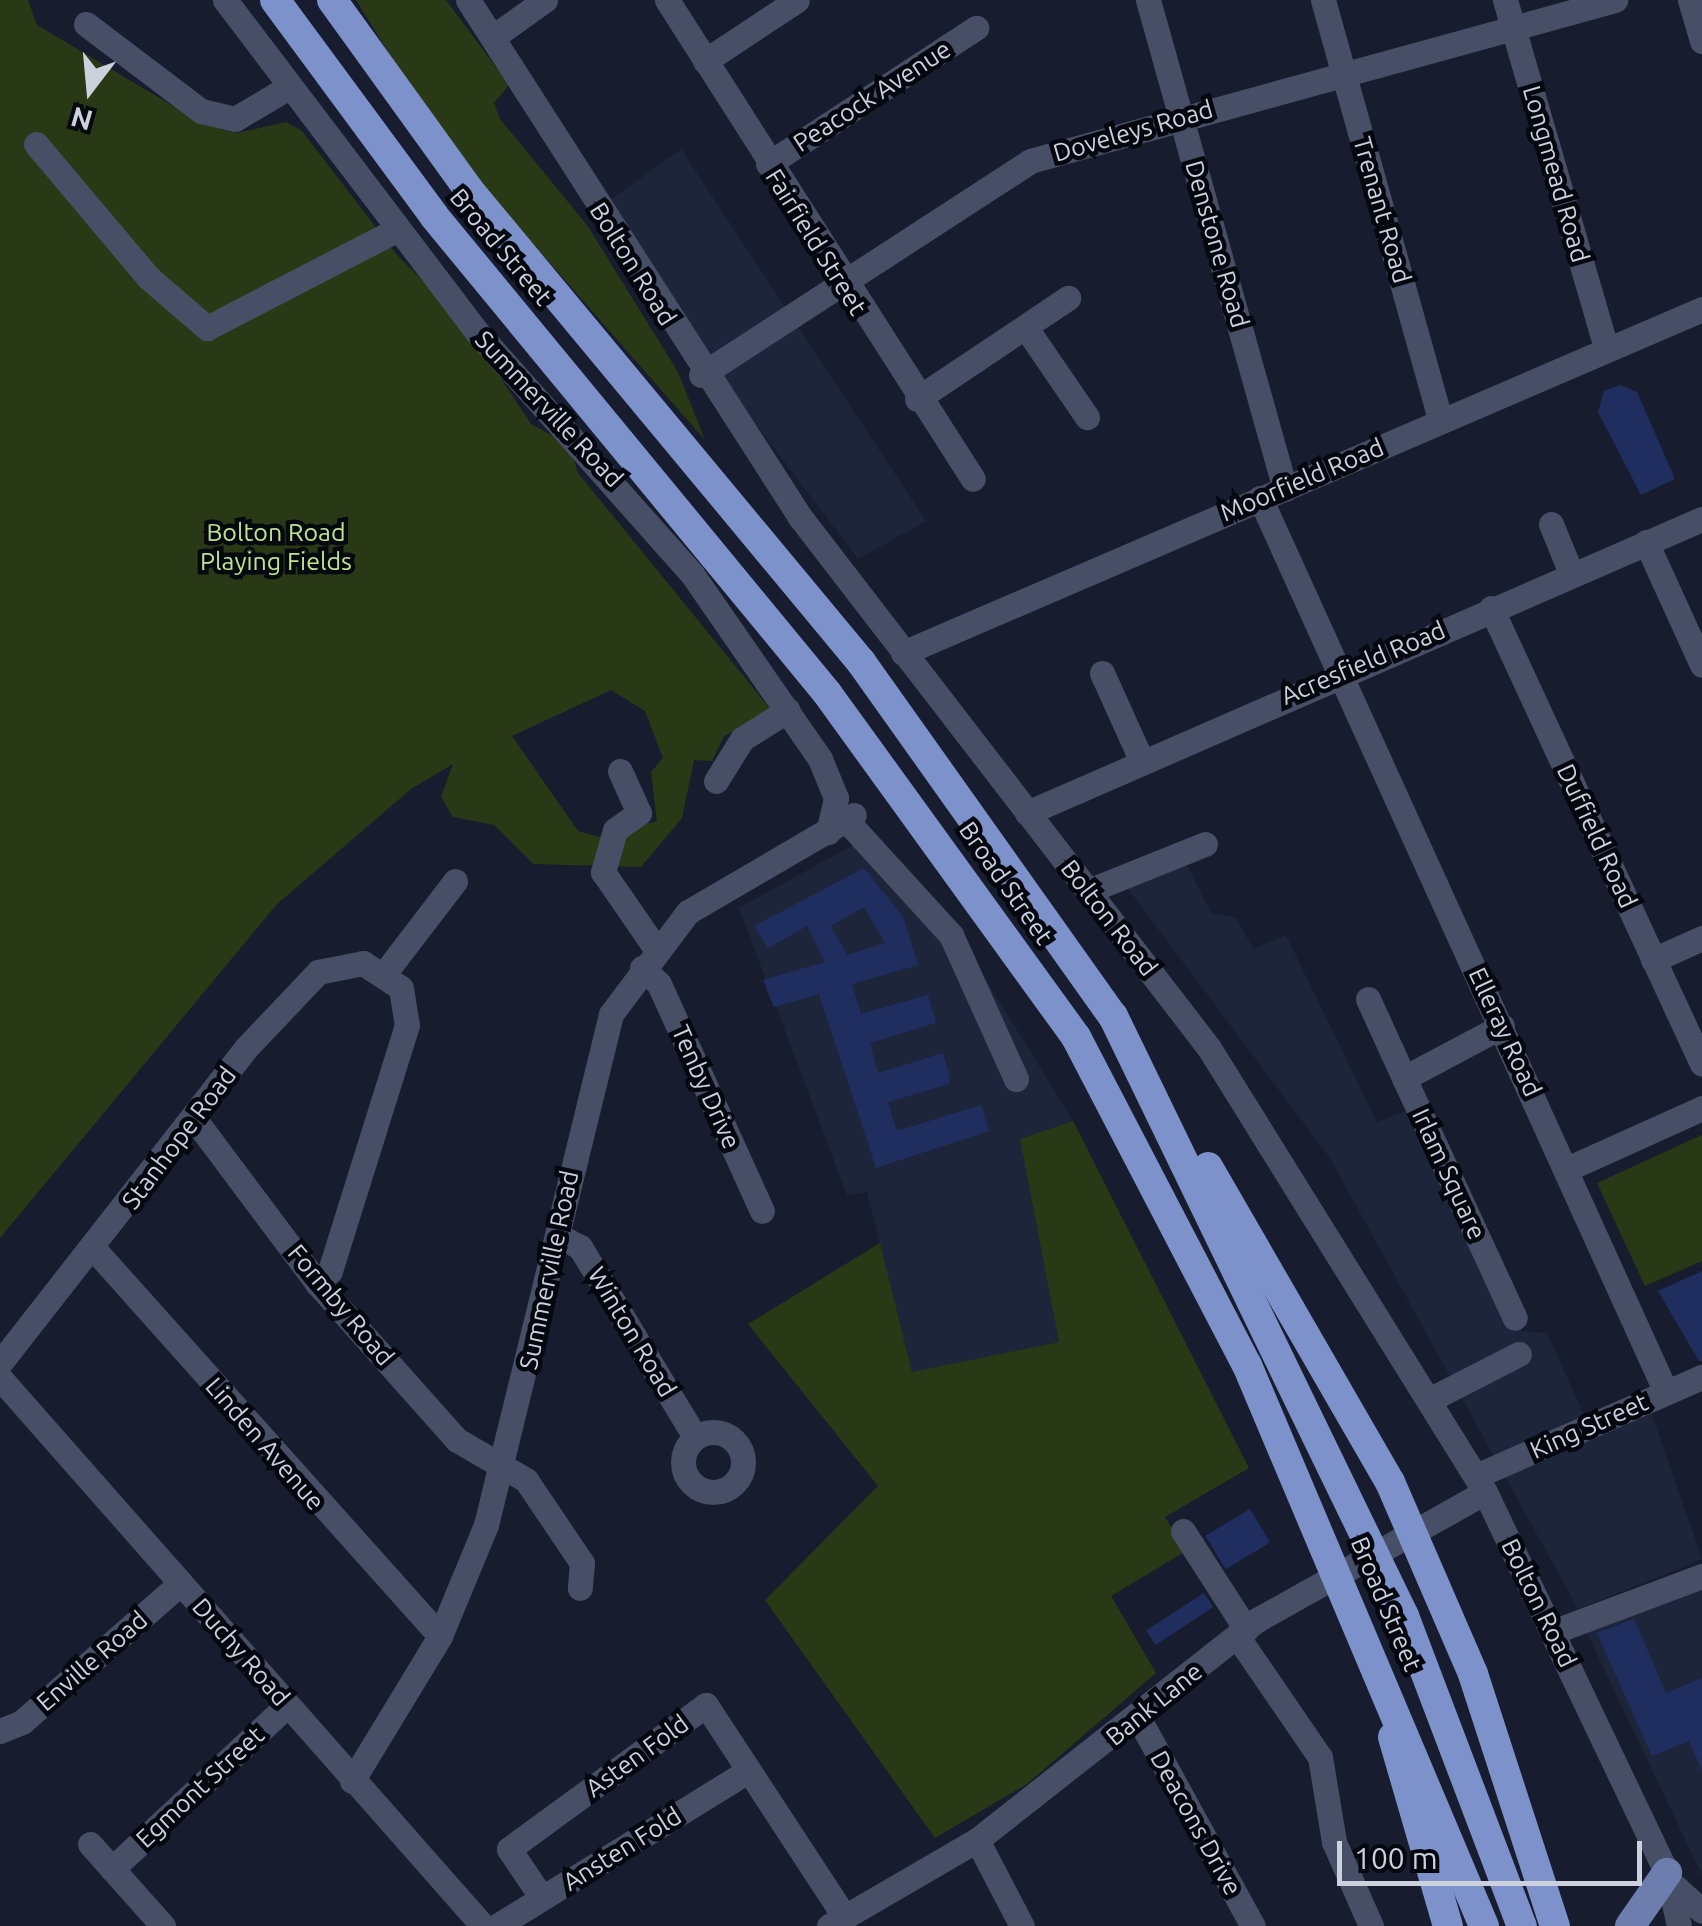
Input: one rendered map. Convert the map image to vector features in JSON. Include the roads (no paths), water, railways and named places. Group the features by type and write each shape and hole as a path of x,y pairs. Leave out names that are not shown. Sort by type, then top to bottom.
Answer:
{"highway":[{"name":"Broad Street","path":"275,0 434,216 827,693 1076,1037 1247,1364 1365,1633 1484,1926"},
{"name":"Broad Street","path":"332,0 469,190 861,662 1114,1016 1404,1616 1522,1926"},
{"path":"1114,1016 1287,1293 1390,1482 1472,1674 1554,1926"},
{"path":"1365,1633 1448,1926"}],"main road":[{"path":"1630,1926 1669,1879"}],"street":[{"name":"Summerville Road","path":"225,0 478,332 603,463 788,710 832,784 843,823 688,912 648,957 596,1057 560,1236 504,1470 440,1636 352,1780"},
{"name":"Bolton Road","path":"468,0 701,375 903,653 1209,1048 1480,1484 1555,1632 1669,1879 1679,1926"},
{"path":"493,37 545,0"},
{"name":"Fairfield Street","path":"666,0 840,284 973,479"},
{"path":"705,60 796,0"},
{"name":"Denstone Road","path":"1148,0 1284,489"},
{"name":"Trenant Road","path":"1323,0 1440,420"},
{"name":"Longmead Road","path":"1506,0 1606,348"},
{"name":"Doveleys Road","path":"701,375 1030,161 1181,116 1615,0"},
{"path":"1690,0 1702,40"},
{"path":"86,24 201,111 235,119 290,87"},
{"name":"Peacock Avenue","path":"768,164 976,28"},
{"path":"36,144 149,278 207,328 398,230"},
{"path":"917,398 1068,298"},
{"name":"Moorfield Road","path":"903,653 1702,309"},
{"path":"1026,328 1087,417"},
{"name":"Elleray Road","path":"1260,498 1666,1392"},
{"name":"Acresfield Road","path":"1027,812 1140,757 1702,519"},
{"path":"1552,524 1571,573"},
{"path":"1646,542 1702,665"},
{"name":"Duffield Road","path":"1491,608 1702,1064"},
{"path":"1102,673 1140,757"},
{"path":"716,781 742,739 788,710"},
{"name":"Tenby Drive","path":"620,771 639,813 615,830 603,872 648,957 762,1211"},
{"path":"843,823 951,935 1016,1079"},
{"path":"1088,891 1204,844"},
{"path":"317,1283 330,1271 407,1025 400,988 384,974 454,881"},
{"path":"1654,960 1702,938"},
{"name":"Stanhope Road","path":"0,1363 196,1121 246,1048 318,972 364,964 384,974"},
{"path":"1368,999 1404,1078"},
{"name":"Irlam Square","path":"1502,1026 1404,1078 1515,1318"},
{"path":"1567,1169 1702,1108"},
{"name":"Formby Road","path":"196,1121 317,1283 457,1440 526,1480 576,1552 580,1588"},
{"name":"Winton Road","path":"560,1236 580,1246 695,1437"},
{"name":"Linden Avenue","path":"94,1249 440,1636"},
{"path":"1429,1400 1519,1354"},
{"name":"King Street","path":"1480,1484 1702,1377"},
{"name":"Duchy Road","path":"0,1378 483,1926"},
{"name":"Bank Lane","path":"837,1921 977,1840 1139,1719 1241,1632 1304,1591 1435,1518 1480,1484"},
{"path":"1183,1531 1320,1757 1334,1842 1371,1926"},
{"path":"1555,1632 1702,1576"},
{"name":"Enville Road","path":"0,1732 22,1722 181,1583"},
{"name":"Egmont Street","path":"112,1869 288,1705"},
{"name":"Asten Fold","path":"542,1898 509,1849 706,1705 837,1921"},
{"name":"Deacons Drive","path":"1139,1719 1252,1926"},
{"name":"Ansten Fold","path":"496,1926 748,1771"},
{"path":"977,1840 1022,1926"},
{"path":"90,1844 163,1926"},
{"name":"Bolton Road","path":"1669,1879 1702,1911"}],"park label":[{"name":"Bolton Road Playing Fields","path":"276,548"}]}
